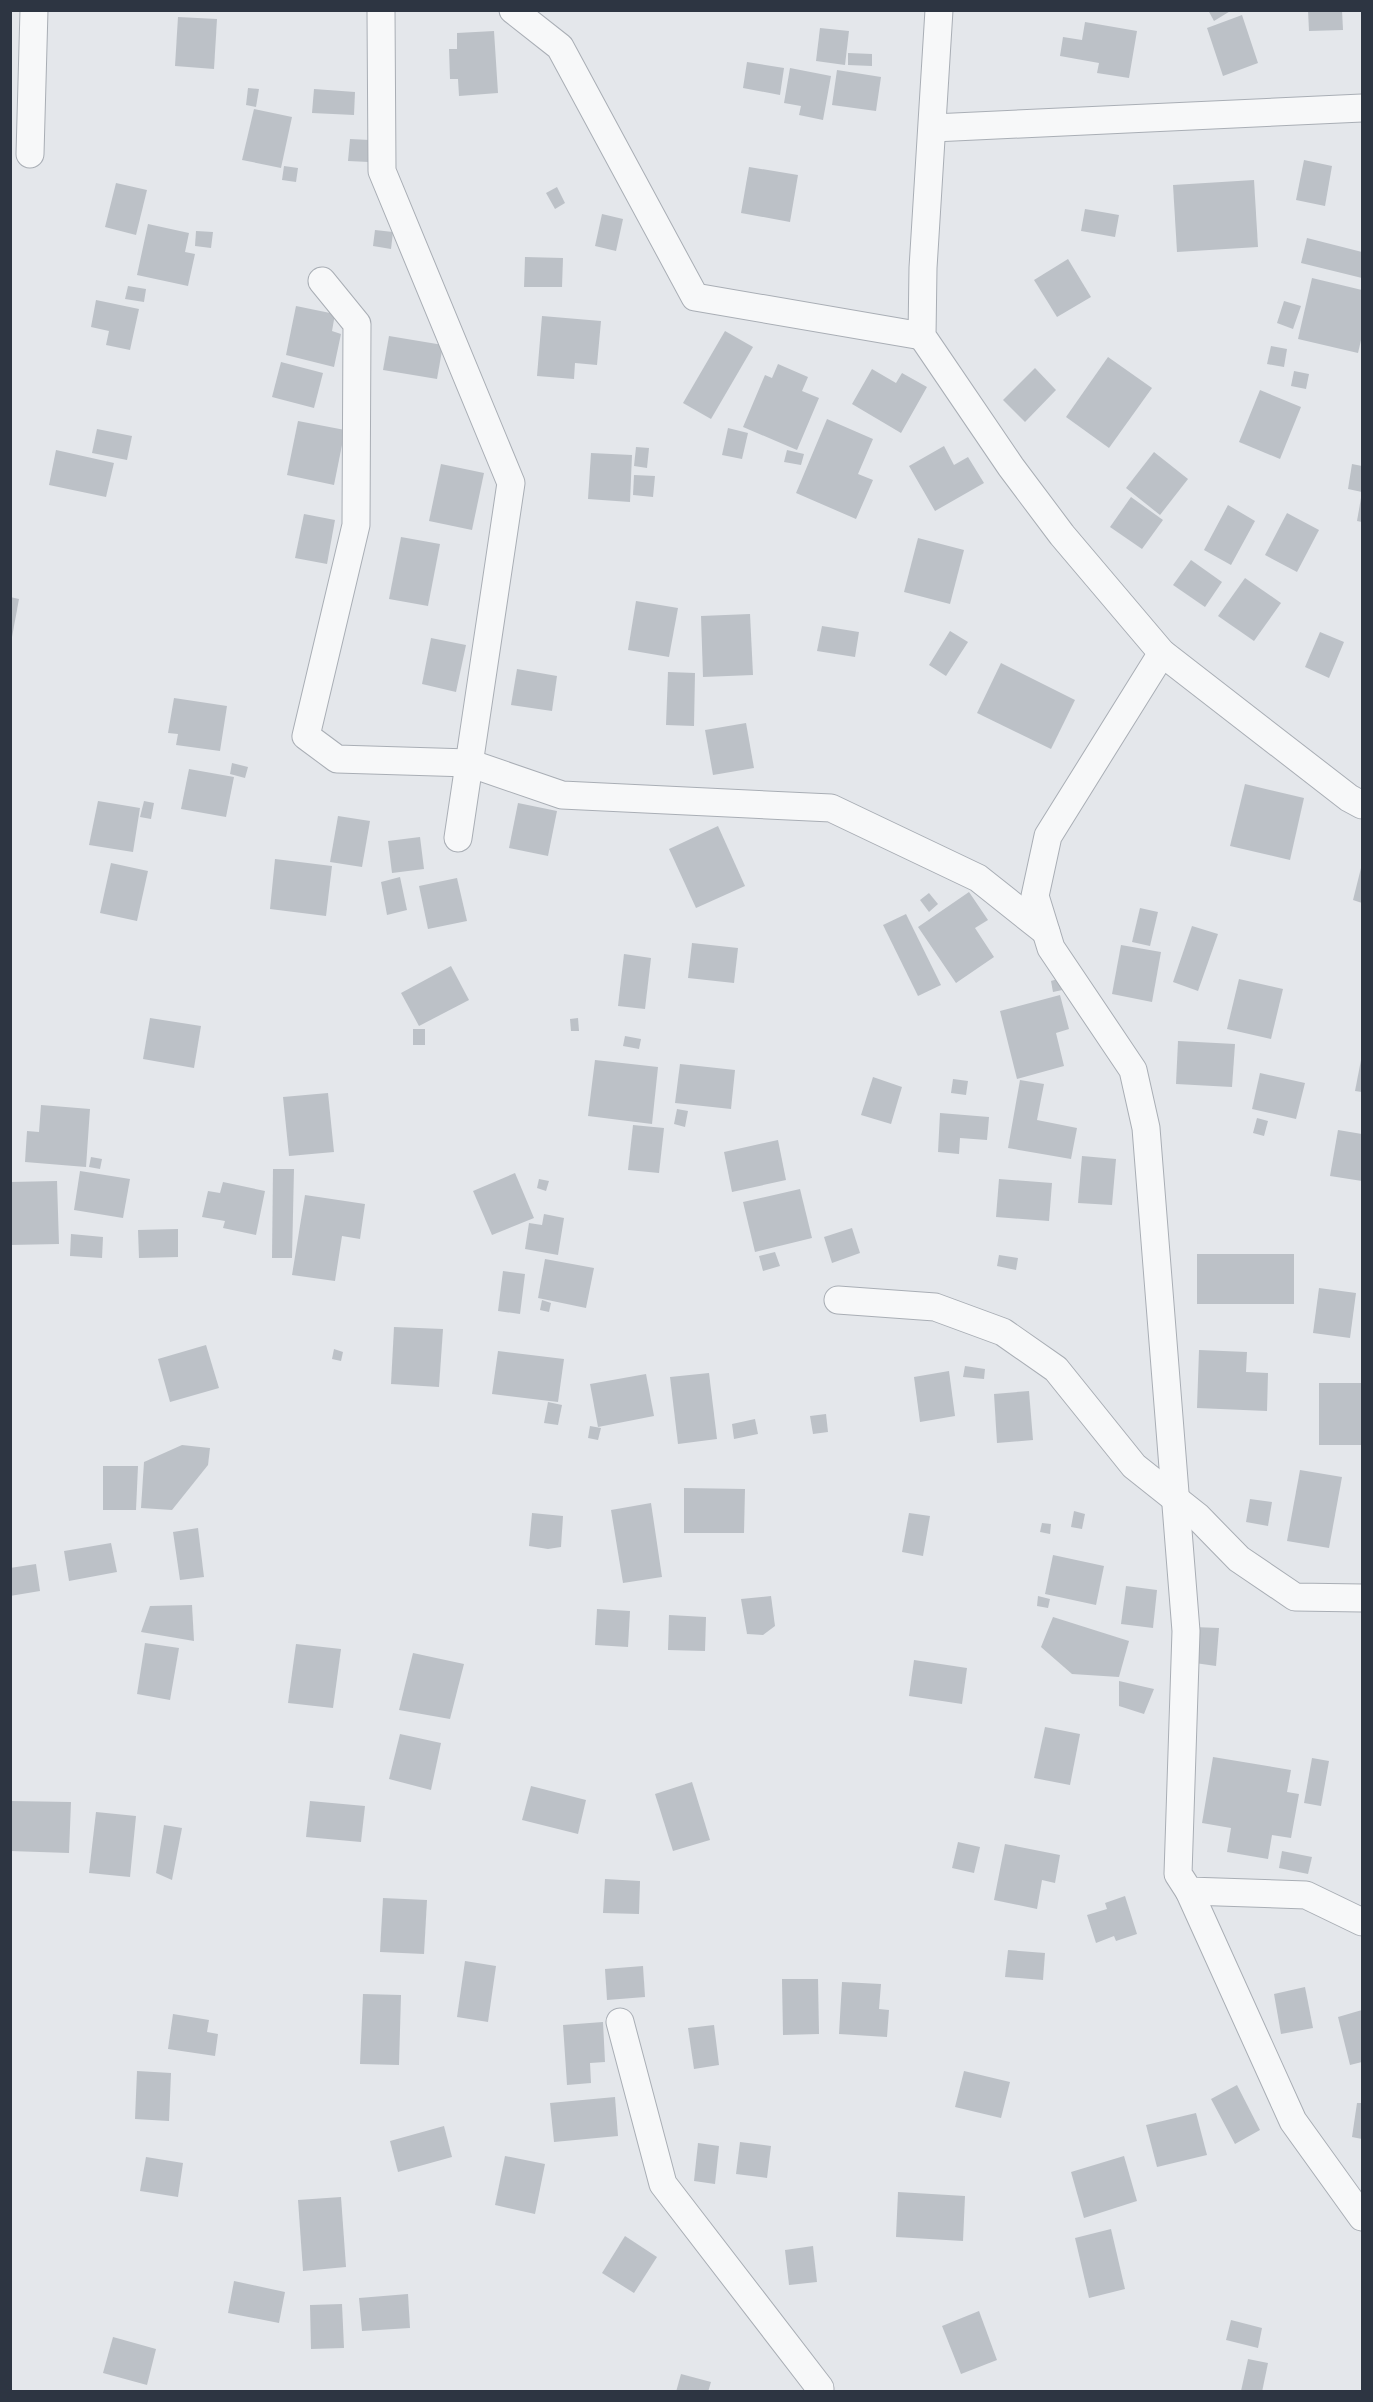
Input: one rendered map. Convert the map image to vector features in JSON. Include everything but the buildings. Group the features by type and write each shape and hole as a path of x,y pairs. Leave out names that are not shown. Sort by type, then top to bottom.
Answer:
{"street":[{"path":"30,154 34,10"},
{"path":"381,10 382,171 511,483 458,838"},
{"path":"513,10 560,47 695,297 922,336"},
{"path":"939,10 923,268 922,336 1011,466 1062,535 1162,653 1266,736 1349,798 1362,805"},
{"path":"933,128 1362,108"},
{"path":"322,281 357,324 356,525 306,736 337,759 469,763 562,795 831,808 978,878 1046,932"},
{"path":"1162,653 1048,836 1035,896 1051,948 1133,1070 1146,1128 1186,1631 1178,1874 1189,1891 1293,2121 1362,2217"},
{"path":"838,1300 935,1307 1003,1332 1056,1369 1134,1466 1197,1516 1239,1559 1295,1597 1362,1598"},
{"path":"1189,1891 1306,1895 1362,1922"},
{"path":"620,2022 663,2184 820,2388 820,2391"}]}
